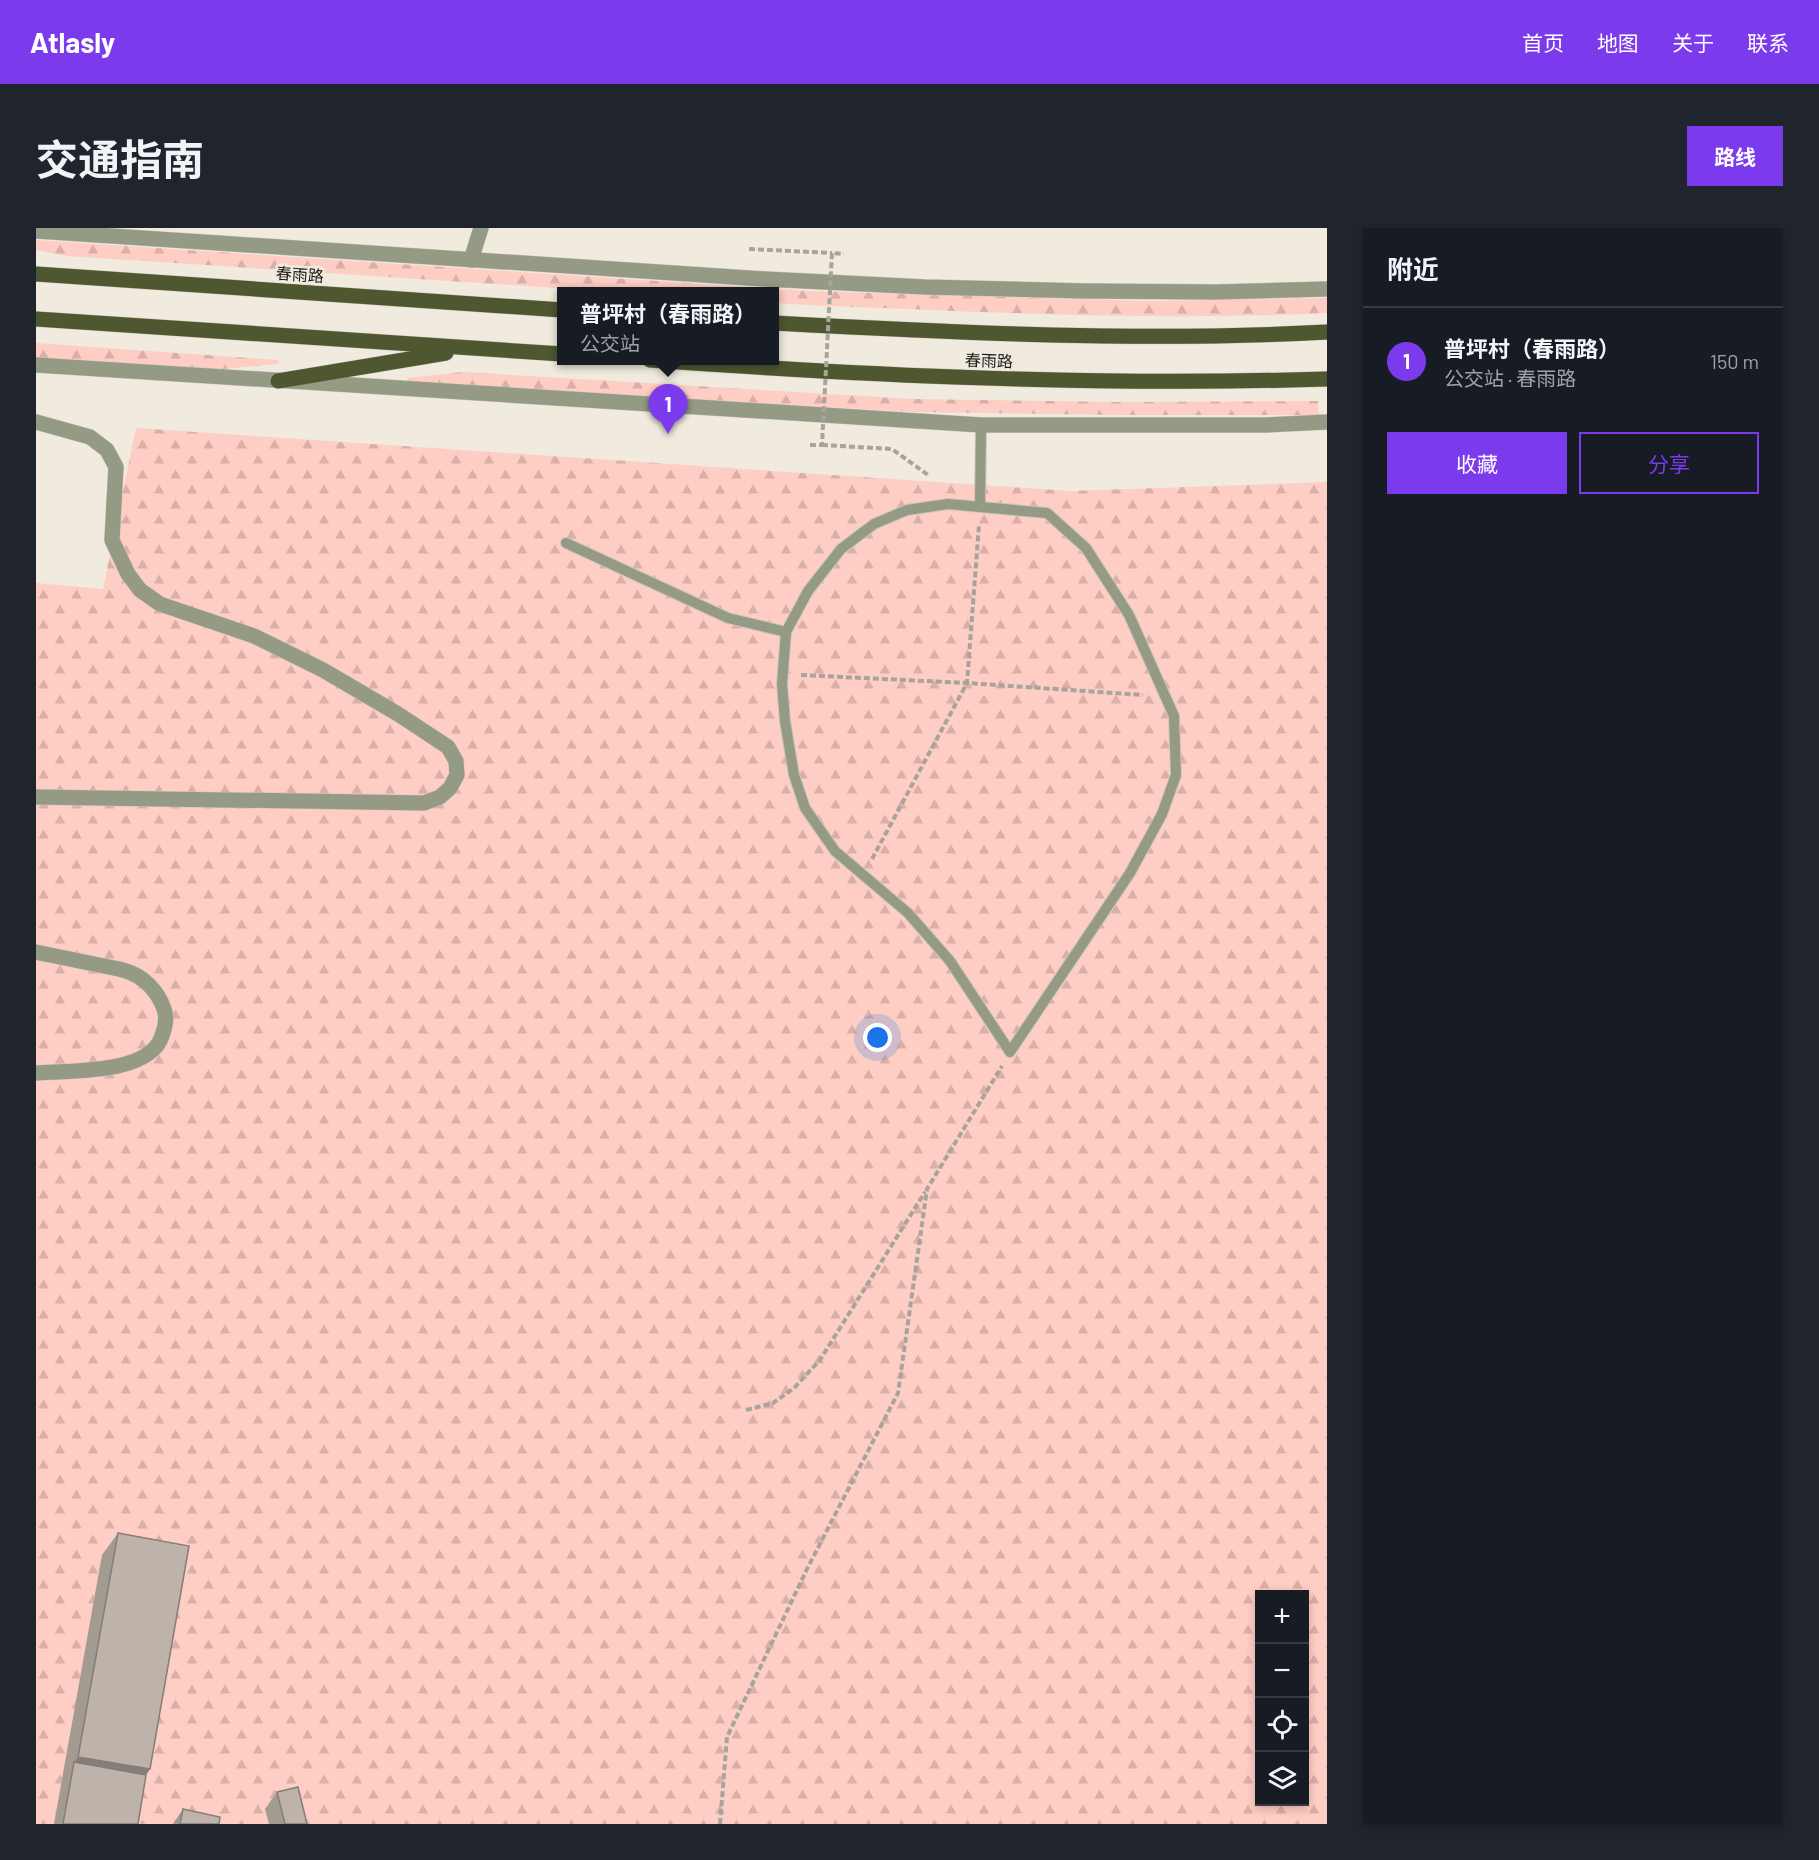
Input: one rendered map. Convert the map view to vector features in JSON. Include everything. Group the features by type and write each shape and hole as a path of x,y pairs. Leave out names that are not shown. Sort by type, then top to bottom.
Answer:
{"main road":[{"path":"36,270 60,276"},
{"name":"春雨路","path":"36,274 557,310"},
{"path":"36,319 557,354"},
{"name":"春雨路","path":"779,323 940,332 1129,337 1255,336 1327,332"},
{"path":"278,381 474,348"},
{"name":"春雨路","path":"731,365 910,376 1072,381 1327,379"}],"street":[{"path":"471,260 481,228"},
{"path":"36,231 765,279 925,287 1217,292 1327,289"},
{"path":"36,365 981,425 1265,425 1327,422"},
{"path":"36,422 90,437 107,450 116,467 112,540 128,574 140,590 160,604 254,636 332,676 398,714 448,747 456,761 457,775 450,788 440,798 424,802 36,797"},
{"path":"36,952 127,971 143,979 157,994 165,1011 165,1028 160,1041 149,1054 129,1063 106,1068 36,1073"}],"lane":[{"path":"980,506 981,425"},
{"path":"948,504 1047,513 1086,548 1129,615 1174,716 1176,775 1162,814 1130,873 1010,1052 950,961 908,913 835,851 805,808 794,775 785,721 783,675 786,632 808,591 841,549 874,524 907,510 948,504"},
{"path":"566,543 728,618 786,632"}],"path":[{"path":"749,249 844,254"},
{"path":"822,445 832,253"},
{"path":"810,445 892,449 928,475"},
{"path":"864,875 967,683 980,506"},
{"path":"783,675 967,683 1165,696"},
{"path":"746,1410 773,1403 794,1388 820,1360 1010,1052"},
{"path":"720,1824 727,1737 807,1569 898,1393 927,1189"}],"green space":[{"path":"36,240 748,287 557,288 67,256 36,250"},
{"path":"779,289 1144,301 1327,298 1327,313 1132,316 779,303"},
{"path":"36,343 278,360 278,364 213,370 36,358"},
{"path":"463,372 912,399 1115,402 1318,401 1319,415 912,412 407,382 407,378"},
{"path":"136,428 1070,491 1327,482 1327,1824 36,1824 36,583 103,589"}],"building":[{"path":"118,1533 189,1546 150,1769 78,1757"},
{"path":"74,1762 146,1775 138,1824 63,1824"},
{"path":"298,1787 307,1824 285,1824 277,1792"},
{"path":"183,1809 220,1817 219,1824 180,1824"}],"place":[{"name":"普坪村（春雨路）","path":"668,434"}]}
